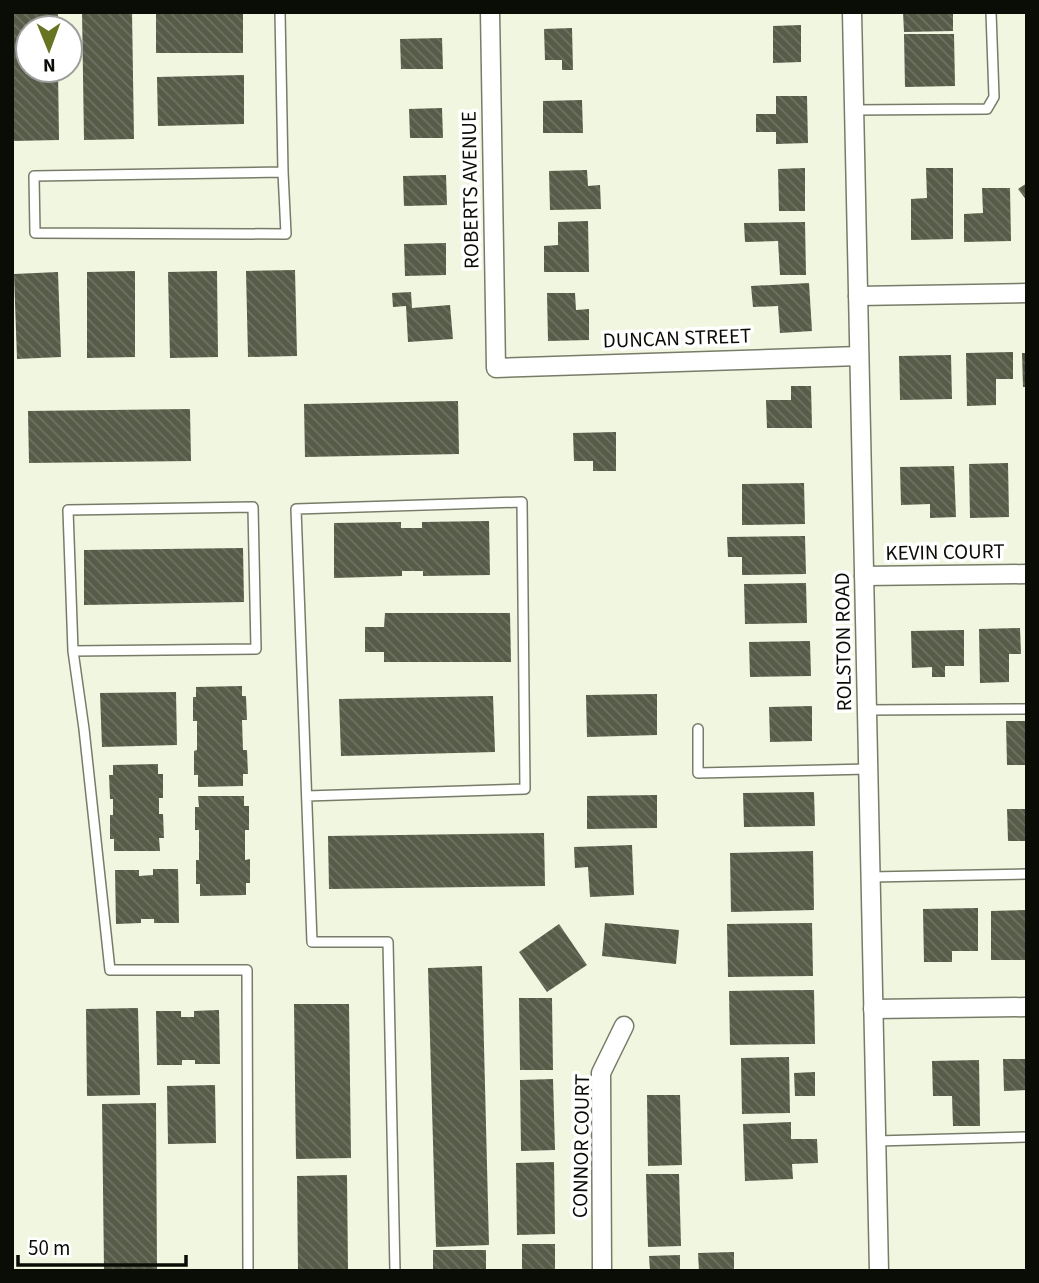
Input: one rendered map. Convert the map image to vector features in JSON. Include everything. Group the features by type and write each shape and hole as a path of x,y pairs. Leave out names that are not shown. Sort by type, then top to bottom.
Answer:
{"street":[{"name":"ROBERTS AVENUE","path":"490,12 496,368"},
{"name":"ROLSTON ROAD","path":"852,12 879,1271"},
{"path":"858,296 1027,293"},
{"name":"DUNCAN STREET","path":"496,368 859,356"},
{"name":"KEVIN COURT","path":"864,576 1027,574"},
{"path":"873,1009 1027,1007"},
{"name":"CONNOR COURT","path":"602,1271 601,1073 624,1026"}],"lane":[{"path":"280,12 286,234 34,233 34,176 283,172"},
{"path":"854,110 987,109 994,97 992,12"},
{"path":"307,796 524,789 522,502 296,509 312,942 388,942 395,1271"},
{"path":"73,651 256,649 253,507 68,510 73,651 110,970 247,970 248,1271"},
{"path":"867,710 1027,709"},
{"path":"698,729 698,773 868,769"},
{"path":"870,877 1027,874"},
{"path":"876,1141 1027,1137"}],"building":[{"path":"12,12 58,12 14,14 14,84 58,84 59,140 12,141"},
{"path":"132,12 134,139 84,140 82,14"},
{"path":"156,12 243,12 243,53 156,53"},
{"path":"903,12 953,12 953,31 904,32"},
{"path":"801,25 801,62 773,63 773,26"},
{"path":"572,28 573,70 562,70 562,60 545,60 544,29"},
{"path":"904,34 954,34 955,86 905,87"},
{"path":"442,38 443,69 401,69 400,39"},
{"path":"244,75 244,124 158,126 157,77"},
{"path":"776,96 807,96 808,143 776,144 776,132 756,132 756,114 776,114"},
{"path":"582,100 583,133 543,133 543,101"},
{"path":"442,108 443,138 410,138 409,109"},
{"path":"805,168 805,211 779,211 778,169"},
{"path":"926,168 953,168 953,239 911,240 911,199 927,198"},
{"path":"587,170 588,186 600,185 601,209 550,210 549,171"},
{"path":"446,175 447,205 404,206 403,176"},
{"path":"1027,183 1027,201 1018,189"},
{"path":"982,188 1010,188 1011,241 964,242 964,214 983,213"},
{"path":"588,221 589,272 544,272 544,246 558,245 558,222"},
{"path":"805,222 806,275 780,275 778,241 745,242 744,223"},
{"path":"446,243 446,275 405,276 404,244"},
{"path":"295,270 297,356 248,357 246,271"},
{"path":"135,271 135,357 87,358 87,272"},
{"path":"217,271 218,357 170,358 168,272"},
{"path":"58,272 61,357 17,359 14,274"},
{"path":"809,283 812,331 780,333 778,306 753,307 751,286"},
{"path":"411,292 412,308 450,305 453,339 408,342 406,306 393,307 392,293"},
{"path":"547,293 575,293 576,310 589,309 589,340 548,341"},
{"path":"1013,352 1013,379 996,379 996,405 967,406 966,353"},
{"path":"1022,353 1027,353 1027,387 1023,387"},
{"path":"951,355 952,399 900,400 899,356"},
{"path":"791,386 811,386 812,428 767,428 766,400 791,400"},
{"path":"458,401 459,454 305,457 304,404"},
{"path":"190,409 191,461 29,463 28,411"},
{"path":"616,432 616,471 593,471 593,461 574,461 573,433"},
{"path":"1008,463 1009,517 970,518 969,464"},
{"path":"954,466 956,517 930,518 930,504 901,505 900,467"},
{"path":"804,483 805,524 742,525 742,484"},
{"path":"489,521 490,575 423,576 423,571 402,571 402,576 334,578 334,523 401,522 401,528 422,528 422,522"},
{"path":"805,536 806,574 742,575 742,557 728,557 727,537"},
{"path":"243,548 244,602 84,605 84,550"},
{"path":"806,583 807,623 745,624 744,584"},
{"path":"385,613 510,613 511,662 384,662 384,652 365,652 365,627 384,627"},
{"path":"1020,628 1021,654 1009,654 1009,682 980,683 979,629"},
{"path":"964,630 964,666 945,666 945,677 932,677 932,667 912,668 911,631"},
{"path":"810,641 811,676 750,677 749,642"},
{"path":"242,686 242,696 246,696 247,720 242,720 243,750 247,750 248,774 243,774 243,786 198,787 198,775 194,775 197,721 193,721 193,697 196,697 196,687"},
{"path":"176,692 177,745 102,747 100,693"},
{"path":"657,694 657,735 587,737 586,695"},
{"path":"493,696 495,752 341,756 339,699"},
{"path":"812,706 812,741 770,742 769,707"},
{"path":"1006,721 1027,721 1027,765 1007,765"},
{"path":"158,764 158,774 163,774 163,798 159,798 159,814 163,814 164,838 159,838 160,851 114,851 114,839 110,839 113,799 110,799 109,775 113,775 113,765"},
{"path":"814,792 815,826 744,827 743,793"},
{"path":"657,795 657,828 587,829 587,796"},
{"path":"198,796 244,796 244,806 249,806 249,830 245,830 245,860 250,859 250,883 246,883 246,895 200,896 200,884 196,884 199,830 195,830 195,807 199,807"},
{"path":"1007,809 1027,809 1027,841 1008,841"},
{"path":"544,833 545,886 329,889 328,836"},
{"path":"632,845 634,895 590,897 588,867 575,868 574,847"},
{"path":"813,851 814,910 731,912 730,853"},
{"path":"153,869 178,869 179,923 154,923 154,919 141,919 141,923 116,924 115,870 139,870 139,876 153,875"},
{"path":"978,908 978,951 952,951 952,962 924,962 923,909"},
{"path":"1027,910 1027,960 991,960 991,911"},
{"path":"605,923 679,930 676,964 602,956"},
{"path":"812,923 813,976 728,977 727,924"},
{"path":"559,924 587,965 547,992 519,952"},
{"path":"482,966 489,1245 436,1247 428,968"},
{"path":"814,990 815,1044 730,1045 729,991"},
{"path":"519,998 552,998 553,1070 520,1070"},
{"path":"294,1004 349,1004 351,1158 296,1159"},
{"path":"138,1008 140,1095 87,1096 86,1009"},
{"path":"219,1010 220,1064 195,1064 195,1060 182,1060 182,1065 157,1065 156,1011 181,1011 181,1017 194,1017 194,1011"},
{"path":"789,1057 790,1113 742,1114 741,1058"},
{"path":"1003,1059 1027,1059 1027,1090 1004,1091"},
{"path":"979,1060 980,1126 953,1126 952,1096 933,1096 932,1061"},
{"path":"815,1072 815,1096 795,1096 794,1073"},
{"path":"553,1079 555,1150 521,1151 520,1080"},
{"path":"215,1085 216,1143 168,1144 167,1086"},
{"path":"647,1095 680,1095 682,1165 648,1166"},
{"path":"156,1103 157,1271 104,1271 102,1104"},
{"path":"791,1122 791,1139 817,1139 818,1163 792,1164 793,1179 745,1181 743,1124"},
{"path":"554,1162 555,1234 517,1235 516,1163"},
{"path":"646,1174 679,1174 681,1246 648,1247"},
{"path":"347,1175 348,1271 298,1271 297,1176"},
{"path":"522,1244 555,1244 555,1271 522,1271"},
{"path":"433,1250 486,1250 486,1271 433,1271"},
{"path":"734,1252 734,1271 699,1271 698,1253"},
{"path":"680,1255 680,1271 650,1271 649,1256"}]}
